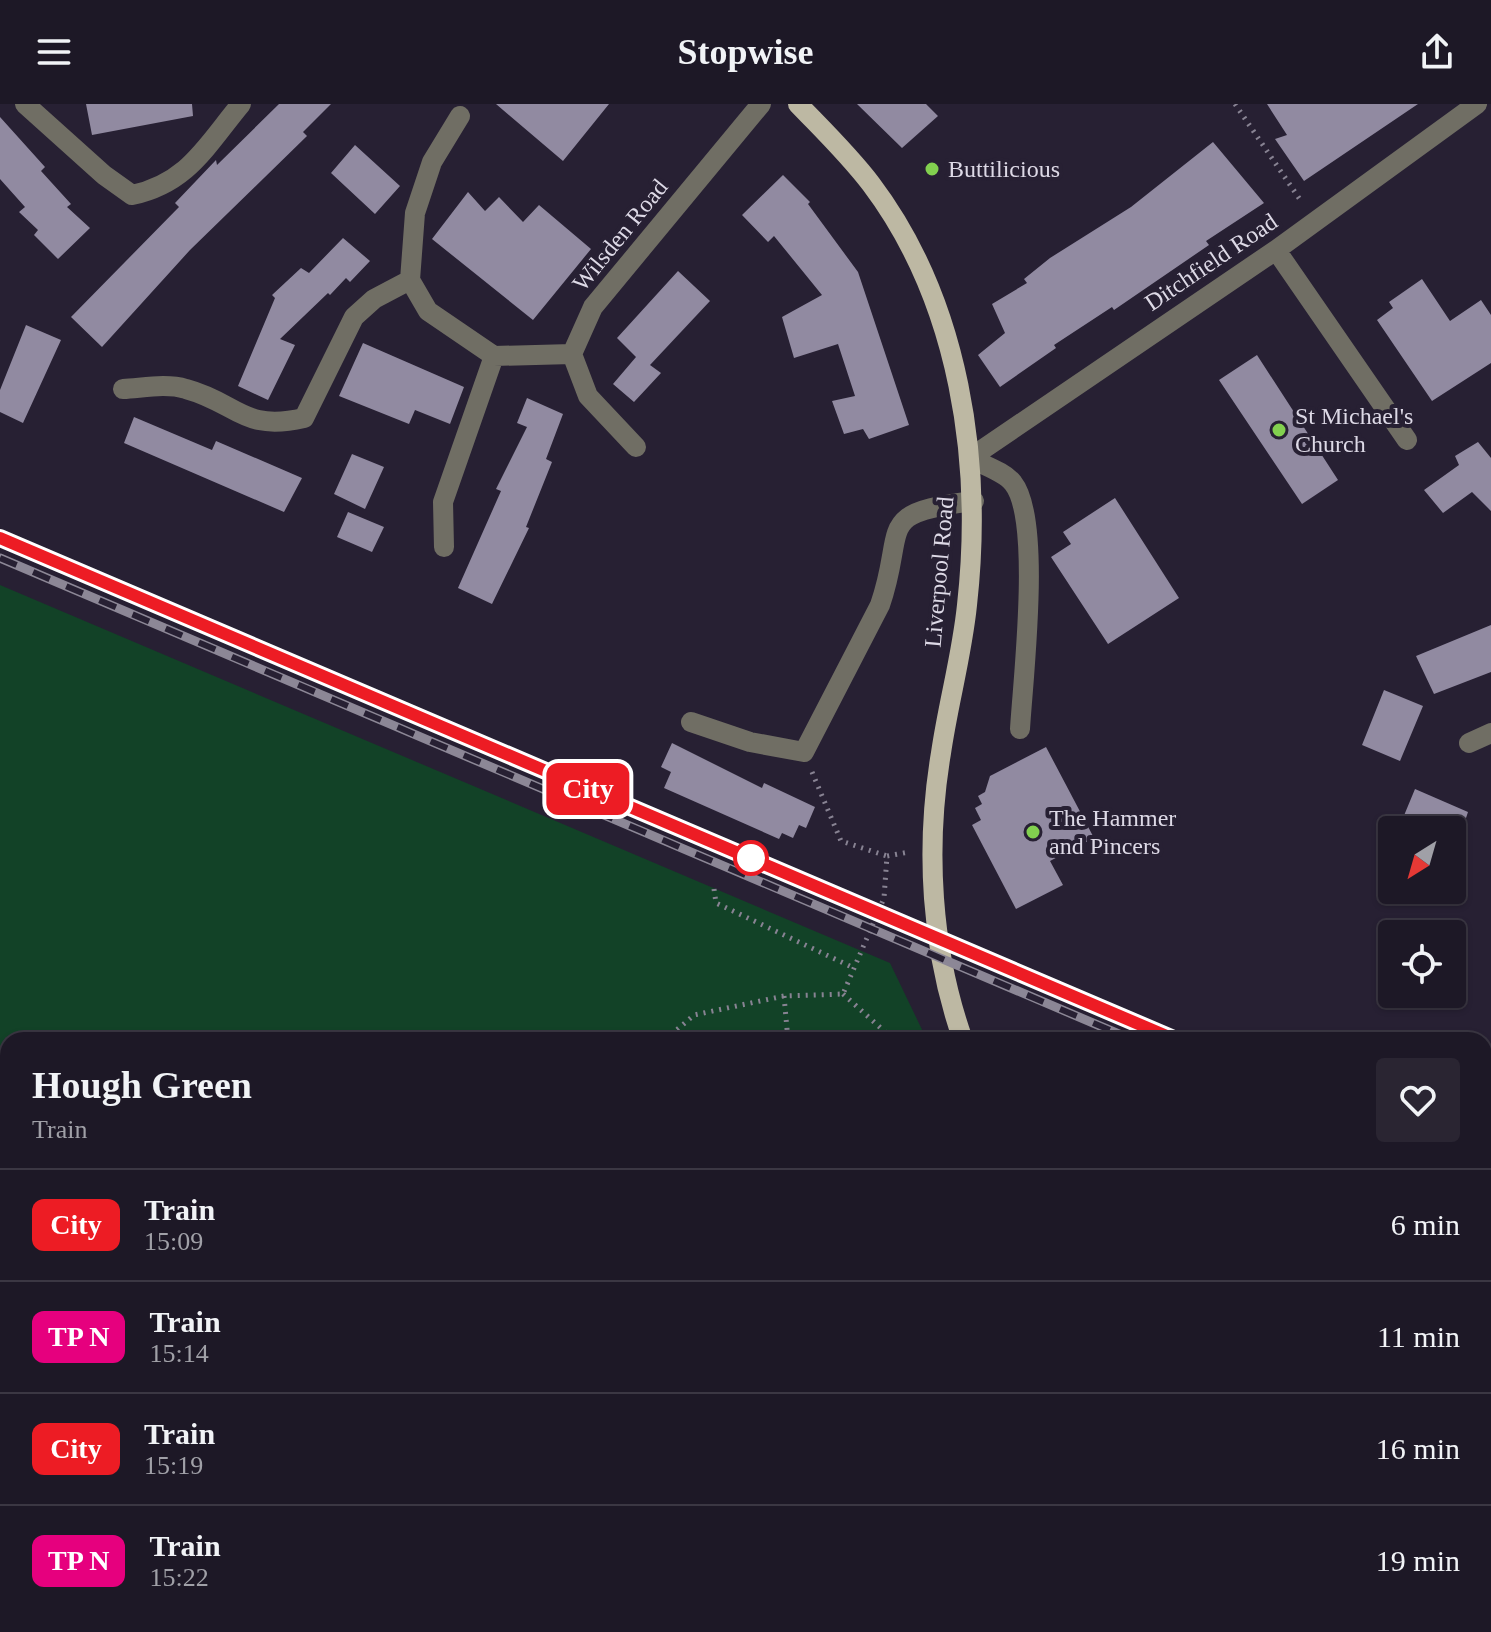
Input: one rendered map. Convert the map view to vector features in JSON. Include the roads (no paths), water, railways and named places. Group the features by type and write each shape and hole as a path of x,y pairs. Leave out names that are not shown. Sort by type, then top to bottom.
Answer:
{"main road":[{"name":"Liverpool Road","path":"798,104 872,185 918,265 959,389 974,501 967,607 940,757 934,847 936,920 961,1032"}],"street":[{"path":"25,104 104,175 132,195 161,189 182,175 241,104"},
{"name":"Wilsden Road","path":"572,354 593,307 761,104"},
{"name":"Ditchfield Road","path":"970,458 1276,250 1477,104"},
{"path":"460,116 432,162 415,213 410,280 428,311 494,356 572,354 588,396 636,447"},
{"path":"1276,250 1407,440"},
{"path":"123,389 186,389 251,421 279,424 304,418 354,317 374,299 410,280"},
{"path":"444,547 443,502 494,356"},
{"path":"970,458 1012,480 1025,504 1028,610 1020,729"},
{"path":"691,722 750,742 804,752 880,605 889,579 895,534 905,518 926,507 974,501"},
{"path":"1469,743 1491,733"}],"railway":[{"path":"0,538 1157,1032"},
{"path":"0,558 1114,1032"}],"train":[{"name":"City","path":"0,538 1157,1032"}],"place":[{"name":"Buttilicious","path":"932,169"},
{"name":"St Michael's Church","path":"1279,430"},
{"name":"The Hammer and Pincers","path":"1033,832"}]}
